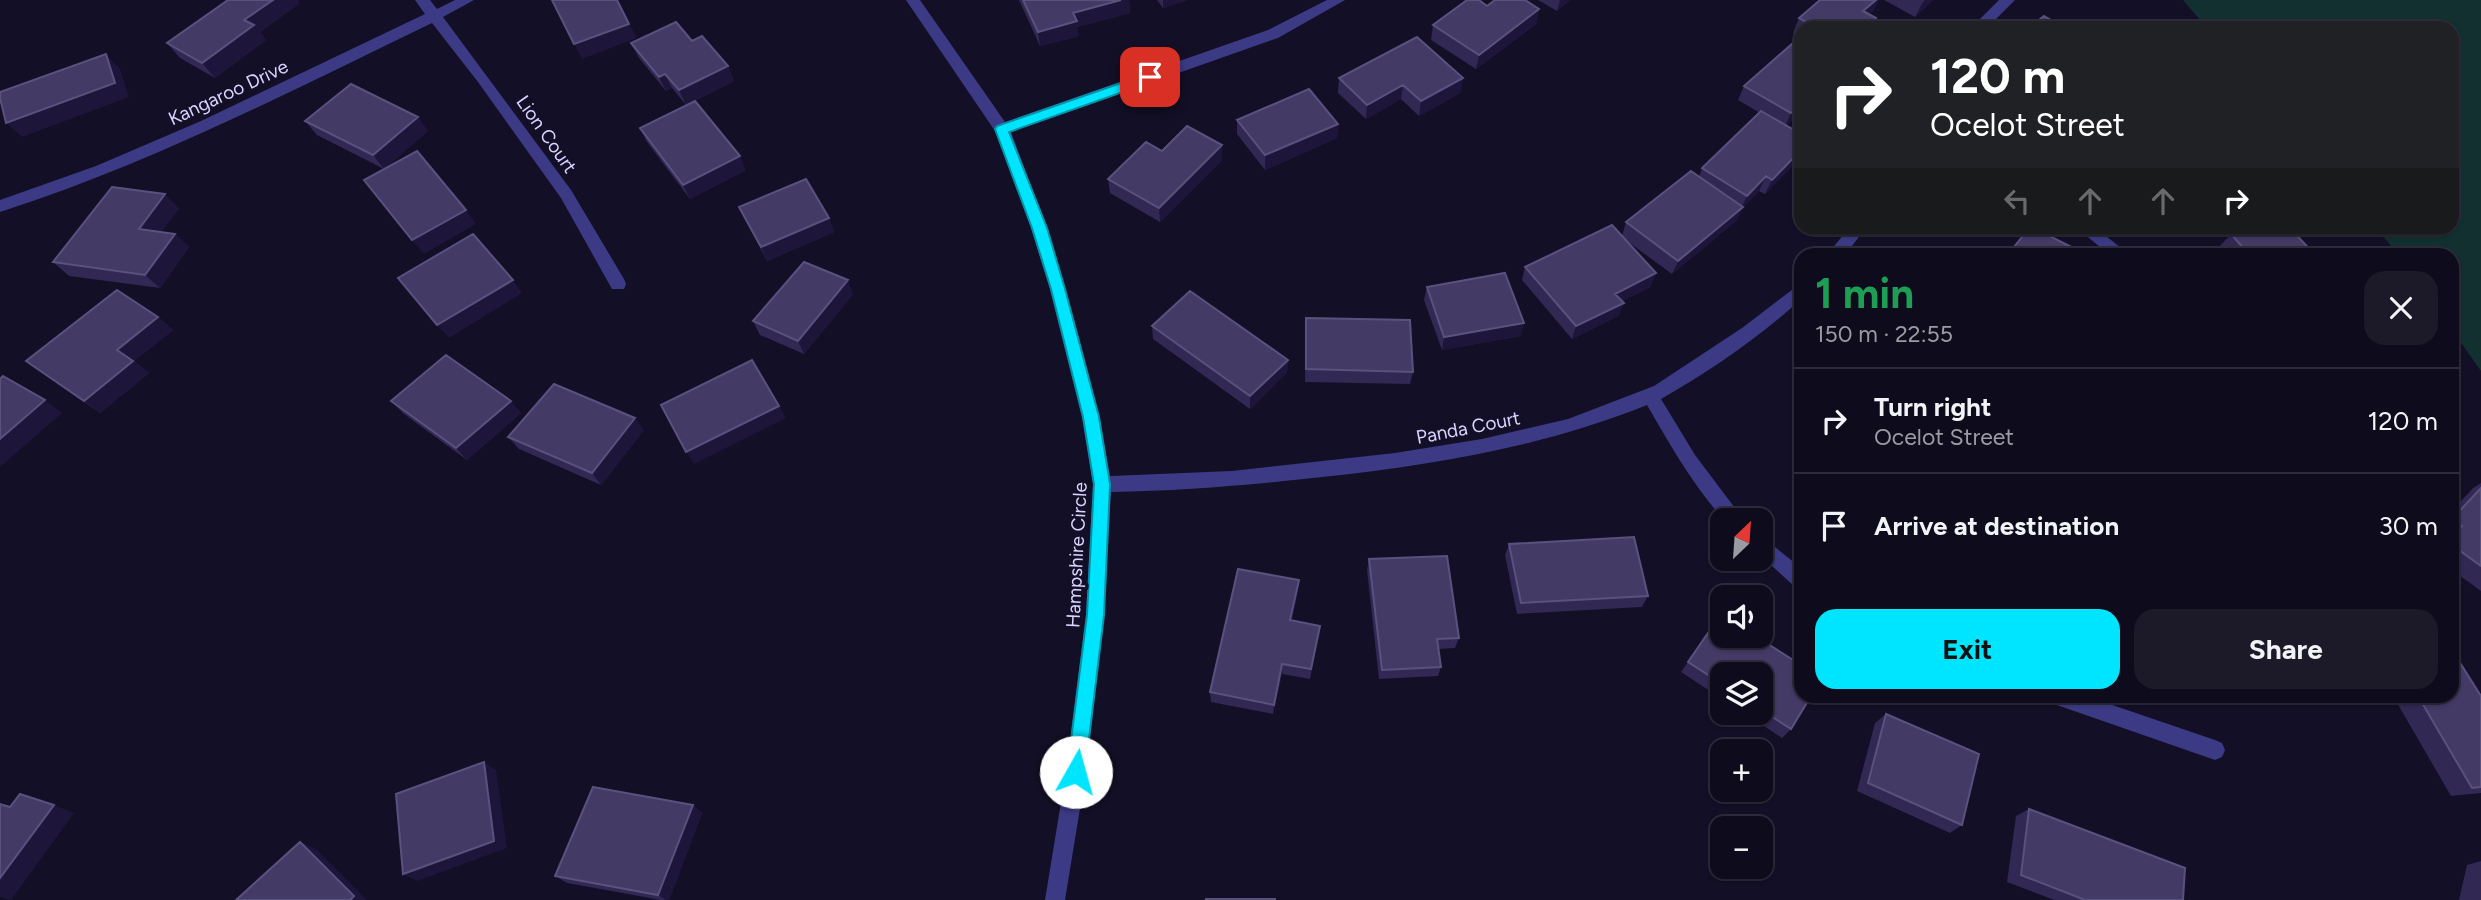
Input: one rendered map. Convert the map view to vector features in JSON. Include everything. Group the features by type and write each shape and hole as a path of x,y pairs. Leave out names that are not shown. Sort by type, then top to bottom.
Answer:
{"street":[{"name":"Lion Court","path":"422,0 483,78 566,194 618,284"},
{"name":"Kangaroo Drive","path":"0,206 101,170 206,125 467,0"},
{"name":"Hampshire Circle","path":"913,0 1002,129 1039,228 1058,289 1091,417 1102,484 1095,615 1076,772 1055,900"},
{"path":"1002,129 1273,34 1338,0"},
{"path":"1986,21 2008,0"},
{"path":"2094,235 2112,248"},
{"name":"Panda Court","path":"1102,484 1183,484 1423,457 1522,439 1651,396 1728,348 1794,295"},
{"path":"1651,396 1674,438 1724,508"},
{"path":"1773,555 1794,574"},
{"path":"2077,703 2215,750"}],"green space":[{"path":"2183,0 2481,0 2481,371 2459,340 2459,248 2393,248 2382,235 2459,235 2459,21 2201,21"}],"building":[{"path":"228,0 273,0 244,20 254,25 202,63 167,43"},
{"path":"552,0 617,0 629,24 574,44"},
{"path":"1023,0 1121,0 1073,13 1077,21 1038,32"},
{"path":"1467,0 1479,0 1487,6 1495,0 1525,0 1539,9 1479,55 1433,25"},
{"path":"1820,0 1876,0 1863,11 1876,18 1873,21 1804,21 1799,18"},
{"path":"2044,16 2053,21 2038,21"},
{"path":"676,22 692,41 702,36 728,66 679,90 665,74 659,77 631,43"},
{"path":"1417,37 1463,78 1421,101 1403,85 1367,105 1339,78"},
{"path":"1794,42 1794,110 1791,113 1744,86"},
{"path":"106,54 115,83 6,123 0,92"},
{"path":"351,84 418,117 373,155 305,121"},
{"path":"1309,89 1338,124 1265,155 1237,120"},
{"path":"695,101 740,156 683,185 640,128"},
{"path":"1761,111 1794,130 1794,157 1772,180 1766,176 1747,196 1702,168"},
{"path":"1187,126 1222,145 1159,208 1108,179 1146,142 1162,151"},
{"path":"417,151 466,210 412,240 364,180"},
{"path":"1691,171 1743,207 1678,261 1626,222"},
{"path":"806,179 829,218 761,247 739,207"},
{"path":"112,187 165,194 139,229 175,234 145,275 53,262"},
{"path":"1612,225 1656,273 1615,294 1624,303 1576,326 1525,267"},
{"path":"473,234 513,280 437,325 398,278"},
{"path":"2024,235 2048,235 2073,248 2013,248"},
{"path":"2232,235 2296,235 2309,248 2243,248"},
{"path":"804,262 848,280 798,341 753,321"},
{"path":"1505,273 1524,323 1444,337 1427,287"},
{"path":"117,290 158,317 117,350 133,361 84,401 26,361"},
{"path":"1190,291 1288,360 1250,396 1152,326"},
{"path":"1306,318 1410,320 1413,372 1306,369"},
{"path":"446,355 511,401 456,448 391,401"},
{"path":"752,360 779,406 686,452 661,405"},
{"path":"3,376 45,400 0,439 0,379"},
{"path":"554,384 635,418 592,473 508,437"},
{"path":"2481,488 2481,566 2459,550 2459,529 2462,526 2459,524 2459,512"},
{"path":"1634,537 1648,596 1521,603 1509,544"},
{"path":"1447,556 1459,638 1437,639 1441,667 1382,670 1369,559"},
{"path":"1238,569 1299,580 1290,620 1320,626 1311,669 1282,664 1274,705 1210,692"},
{"path":"1710,630 1710,648 1773,647 1794,661 1794,703 1807,703 1791,729 1773,717 1773,662 1710,662 1710,676 1688,662"},
{"path":"2459,661 2481,696 2481,787 2472,788 2422,703 2459,703"},
{"path":"1886,714 1979,754 1962,825 1868,783"},
{"path":"484,762 494,841 403,874 396,794"},
{"path":"593,787 693,805 658,895 555,876"},
{"path":"20,794 54,805 0,878 0,804 10,807"},
{"path":"2029,809 2185,868 2183,900 2085,900 2021,875"},
{"path":"300,842 354,896 350,900 236,900"},
{"path":"1275,899 1275,900 1206,900"}],"route":[{"path":"1076,772 1095,615 1102,484 1091,417 1058,289 1039,228 1002,129 1150,77"}]}
